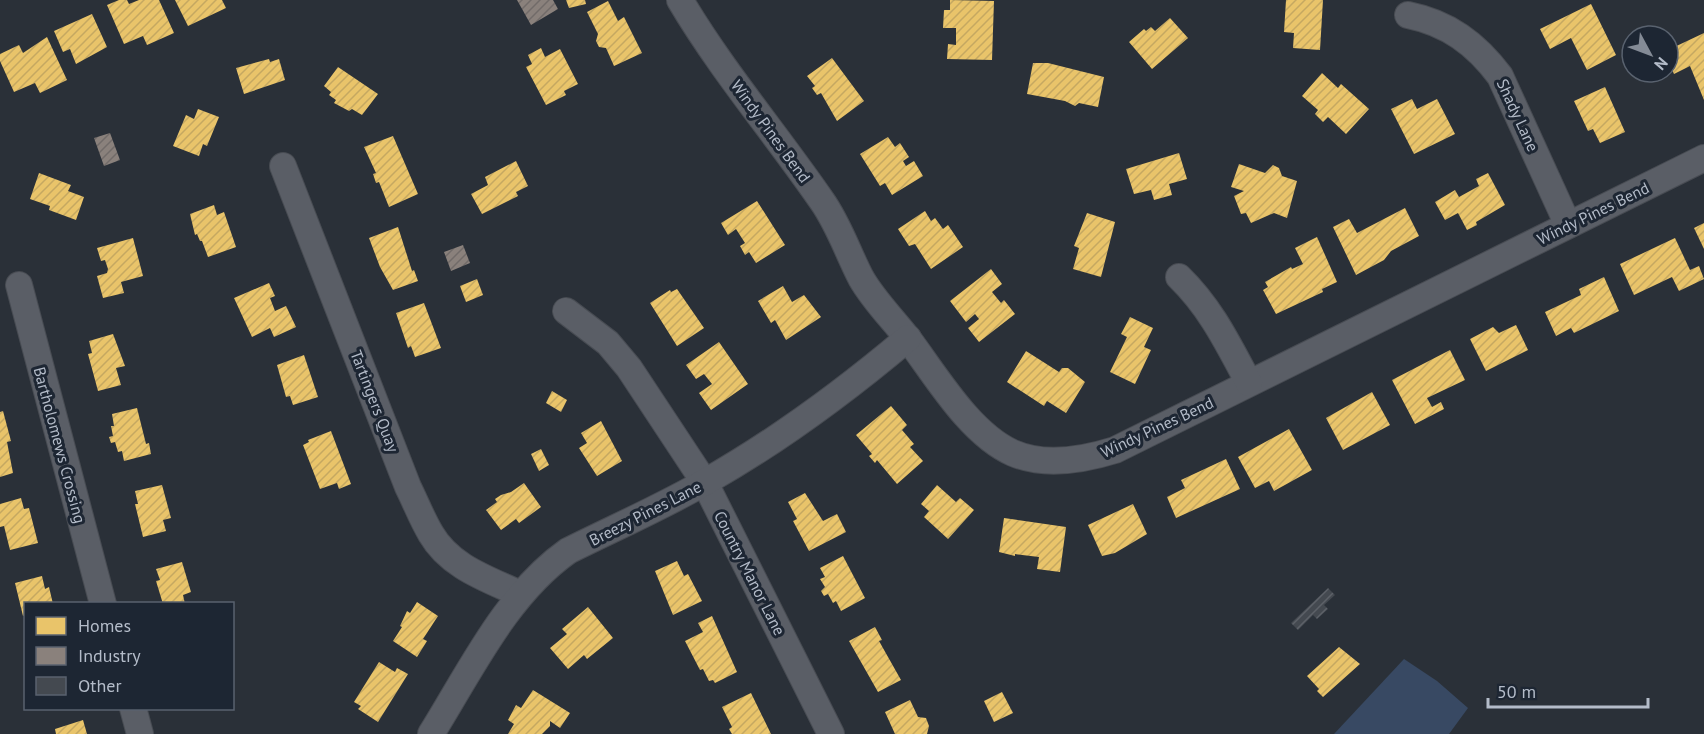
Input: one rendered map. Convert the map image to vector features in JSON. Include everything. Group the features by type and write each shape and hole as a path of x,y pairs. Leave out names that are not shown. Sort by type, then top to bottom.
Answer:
{"street":[{"name":"Windy Pines Bend","path":"680,0 716,56 824,203 861,278 962,410 989,437 1012,453 1039,459 1066,461 1115,450 1704,158"},
{"name":"Shady Lane","path":"1408,15 1443,25 1465,38 1485,55 1500,76 1568,225"},
{"name":"Tartingers Quay","path":"283,166 408,488 432,536 461,566 520,594"},
{"path":"1179,277 1213,315 1249,383"},
{"name":"Bartholomews Crossing","path":"19,285 103,602"},
{"name":"Country Manor Lane","path":"566,311 608,343 629,368 705,483 831,734"},
{"name":"Breezy Pines Lane","path":"431,734 520,594 548,565 568,551 705,483 806,419 908,338"},
{"path":"134,710 140,734"}],"water":[{"path":"1404,659 1437,681 1468,708 1449,734 1334,734"}],"building: Homes":[{"path":"119,0 127,0 129,4 139,0 159,0 174,33 147,45 143,36 124,44 107,5"},
{"path":"175,0 222,0 226,8 188,26"},
{"path":"566,0 585,0 586,4 569,8"},
{"path":"950,0 994,1 992,60 947,59 948,44 956,45 956,28 943,28 944,10 950,10"},
{"path":"1286,0 1323,0 1320,50 1293,48 1294,33 1284,32"},
{"path":"608,1 618,21 624,17 642,53 614,66 606,48 599,47 596,41 598,34 587,12"},
{"path":"1591,4 1616,55 1587,70 1571,38 1550,49 1540,29"},
{"path":"92,14 107,47 76,64 70,49 63,52 54,31"},
{"path":"1170,18 1188,38 1152,69 1129,42 1144,29 1146,31 1151,27 1155,31"},
{"path":"1704,33 1704,100 1690,66 1680,71 1680,44"},
{"path":"47,37 67,80 40,93 35,83 14,92 0,61 0,54 19,45 23,53"},
{"path":"541,48 545,57 560,49 578,84 564,91 566,95 546,105 526,67 532,64 528,55"},
{"path":"832,58 864,101 837,121 821,93 817,95 812,88 815,86 807,76"},
{"path":"269,59 270,62 279,59 285,80 244,94 236,68"},
{"path":"1033,63 1048,63 1104,77 1098,107 1079,103 1075,106 1065,101 1027,94"},
{"path":"338,67 378,94 362,115 334,103 336,100 329,95 331,92 324,86"},
{"path":"1322,73 1338,88 1341,84 1369,109 1346,134 1328,117 1323,122 1315,114 1318,110 1302,96"},
{"path":"1605,87 1625,132 1600,143 1593,129 1588,131 1574,101"},
{"path":"1412,99 1417,109 1437,99 1455,134 1414,154 1391,109"},
{"path":"198,109 219,117 207,146 203,144 199,156 173,146 186,115 194,119"},
{"path":"393,136 418,194 389,207 379,182 376,183 373,174 376,173 364,147"},
{"path":"888,137 895,147 900,143 909,157 903,161 906,166 914,161 923,176 892,195 885,183 880,186 860,154"},
{"path":"1179,153 1187,179 1169,184 1172,195 1154,200 1151,190 1134,194 1126,169"},
{"path":"516,161 528,186 516,192 518,196 482,214 471,194 488,185 485,177"},
{"path":"1239,164 1265,173 1273,165 1279,168 1282,176 1297,181 1287,218 1274,213 1251,223 1246,213 1241,214 1234,196 1244,191 1231,187"},
{"path":"39,173 71,185 68,191 84,197 76,220 49,210 50,206 30,199"},
{"path":"1488,173 1505,205 1467,230 1458,213 1445,220 1435,202 1455,190 1459,197 1479,186 1476,179"},
{"path":"757,201 785,245 756,263 749,252 745,255 740,246 745,243 736,229 728,235 721,223"},
{"path":"214,205 217,215 224,212 236,247 208,257 202,241 197,234 195,235 190,214"},
{"path":"1405,208 1419,236 1391,251 1384,260 1356,275 1333,227 1349,219 1357,233"},
{"path":"925,211 931,221 935,218 943,229 948,225 963,247 931,269 915,244 909,246 898,229"},
{"path":"1087,213 1115,222 1101,277 1073,269 1079,248 1074,246"},
{"path":"1704,223 1704,249 1694,228"},
{"path":"398,227 412,271 414,270 418,281 393,290 380,267 369,238"},
{"path":"1317,237 1337,282 1322,289 1323,292 1276,314 1263,290 1268,287 1265,282 1291,267 1292,269 1303,264 1295,248"},
{"path":"133,238 143,276 121,282 124,293 103,298 97,276 107,273 108,269 105,260 101,261 97,248"},
{"path":"1675,238 1690,270 1699,266 1704,279 1679,291 1672,277 1634,295 1620,264"},
{"path":"991,269 1002,284 992,292 1001,303 1004,300 1015,314 979,342 968,328 979,319 975,314 966,322 950,301"},
{"path":"1604,277 1619,311 1574,333 1571,328 1556,336 1545,312 1581,295 1579,289"},
{"path":"477,279 483,295 466,302 460,286"},
{"path":"269,283 275,296 270,298 275,311 286,306 296,327 274,337 270,328 252,337 234,298"},
{"path":"783,286 792,302 804,295 821,317 786,340 775,320 771,323 758,301"},
{"path":"677,289 704,328 677,346 650,303 670,290 671,292"},
{"path":"424,303 441,348 415,357 411,346 408,348 396,313"},
{"path":"1130,317 1153,328 1144,347 1151,350 1135,384 1110,372 1127,337 1121,334"},
{"path":"1516,325 1528,350 1486,371 1470,339 1493,327 1499,333"},
{"path":"113,334 125,366 116,368 121,385 98,391 88,354 92,353 89,341"},
{"path":"719,342 748,384 711,410 699,393 712,384 704,374 696,379 686,365"},
{"path":"1450,350 1465,380 1427,398 1432,407 1441,402 1444,409 1415,424 1392,380"},
{"path":"1026,351 1059,372 1062,368 1068,368 1085,382 1066,413 1047,401 1044,406 1007,382"},
{"path":"304,355 318,397 293,405 290,396 286,397 277,365"},
{"path":"552,391 567,400 561,412 546,403"},
{"path":"1372,392 1390,425 1343,450 1326,418"},
{"path":"891,406 907,425 902,430 914,444 910,447 923,461 897,484 877,460 875,463 869,456 872,454 856,435"},
{"path":"137,408 146,444 149,443 151,454 124,461 122,451 118,452 115,442 111,443 109,437 113,436 112,414"},
{"path":"3,411 11,441 7,442 13,473 0,477 0,412"},
{"path":"601,421 622,461 597,476 579,448 587,443 581,433"},
{"path":"1289,429 1312,470 1274,491 1269,481 1255,488 1238,457"},
{"path":"331,431 351,484 339,489 337,483 320,489 303,445 309,442 308,440"},
{"path":"541,449 549,465 539,471 531,454"},
{"path":"1226,459 1240,489 1176,518 1167,497 1185,488 1181,480"},
{"path":"524,483 541,507 519,523 516,519 501,530 486,510 497,502 495,499"},
{"path":"162,485 171,518 163,520 166,531 143,537 135,504 138,504 135,491"},
{"path":"937,485 956,502 960,498 974,510 948,539 924,517 929,511 921,504"},
{"path":"805,493 823,521 837,514 846,532 809,551 793,521 797,519 788,502"},
{"path":"21,498 24,509 29,508 38,543 10,550 4,526 0,527 0,504"},
{"path":"1133,504 1147,534 1115,553 1102,556 1088,525"},
{"path":"1004,518 1066,527 1060,572 1037,569 1039,557 1015,554 1015,556 999,552"},
{"path":"843,556 865,598 841,611 836,601 833,603 828,594 824,596 821,591 825,587 820,579 825,577 820,568"},
{"path":"677,561 684,576 688,574 702,601 673,615 655,571"},
{"path":"182,562 191,592 183,595 185,602 162,602 156,581 160,580 156,569"},
{"path":"42,576 45,589 49,587 53,602 24,602 23,616 15,583"},
{"path":"417,602 438,616 423,639 427,641 417,657 393,641 402,627 400,626 407,611 410,613"},
{"path":"588,607 613,638 587,659 584,655 568,669 550,648 567,634 562,629"},
{"path":"712,616 737,672 715,683 713,680 709,681 703,669 700,670 685,641 703,632 698,623"},
{"path":"875,627 882,640 879,641 901,680 878,692 849,641"},
{"path":"1339,647 1360,664 1323,697 1307,676"},
{"path":"379,662 395,672 397,668 408,674 378,722 358,709 361,706 354,702"},
{"path":"533,690 570,713 560,728 550,721 550,726 542,734 508,734 514,724 508,720 516,705 521,708"},
{"path":"1002,692 1013,713 994,722 984,701"},
{"path":"751,693 771,734 732,734 729,729 732,727 722,707"},
{"path":"910,700 918,717 926,718 929,726 927,734 895,734 885,712"},
{"path":"83,720 87,734 56,734 55,729"}],"building: Industry":[{"path":"517,0 553,0 558,9 531,25"},
{"path":"110,133 120,160 104,166 94,138"},
{"path":"463,245 470,263 451,271 444,252"}],"building: Other":[{"path":"1328,588 1335,595 1324,605 1328,609 1317,619 1313,615 1298,630 1291,623"}]}
